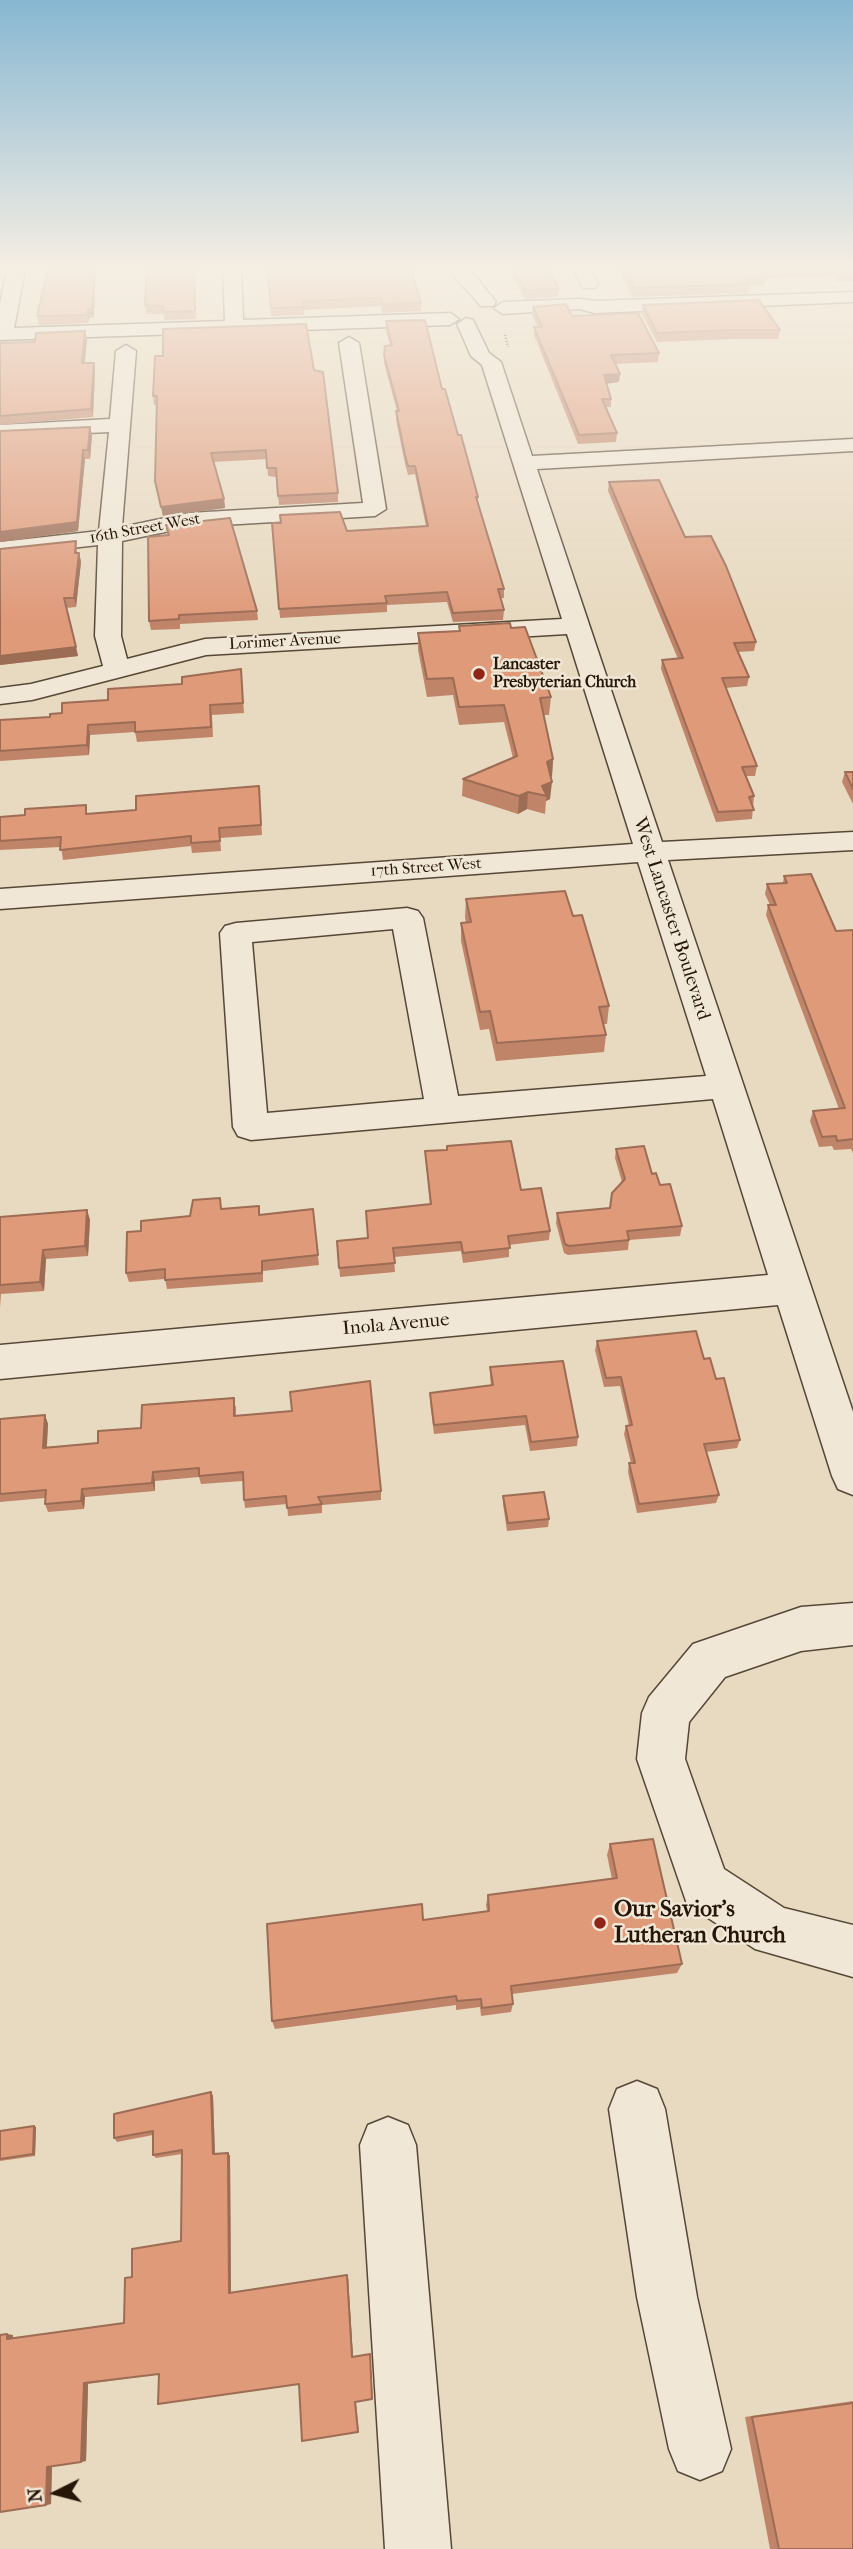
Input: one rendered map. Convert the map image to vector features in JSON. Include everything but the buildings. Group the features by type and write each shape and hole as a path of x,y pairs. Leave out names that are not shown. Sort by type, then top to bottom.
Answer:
{"street":[{"path":"117,670 107,636 110,537 124,384"},
{"name":"16th Street West","path":"0,549 110,537 189,520 375,509 355,384"},
{"name":"West Lancaster Boulevard","path":"506,384 523,463 853,1475"},
{"path":"0,431 121,425"},
{"path":"523,463 853,445"},
{"name":"Lorimer Avenue","path":"0,696 205,647 575,626"},
{"name":"17th Street West","path":"0,899 649,852 853,841"},
{"path":"311,876 319,926"},
{"path":"443,1110 407,918 236,933 251,1126 443,1110 727,1086"},
{"name":"Inola Avenue","path":"0,1362 793,1288"},
{"path":"853,1624 801,1629 709,1660 666,1713 661,1759 705,1886 773,1931 853,1951"},
{"path":"637,2109 667,2297 700,2449"},
{"path":"388,2146 418,2549"}],"place":[{"name":"Lancaster Presbyterian Church","path":"479,674"},
{"name":"Our Savior's Lutheran Church","path":"600,1923"}]}
